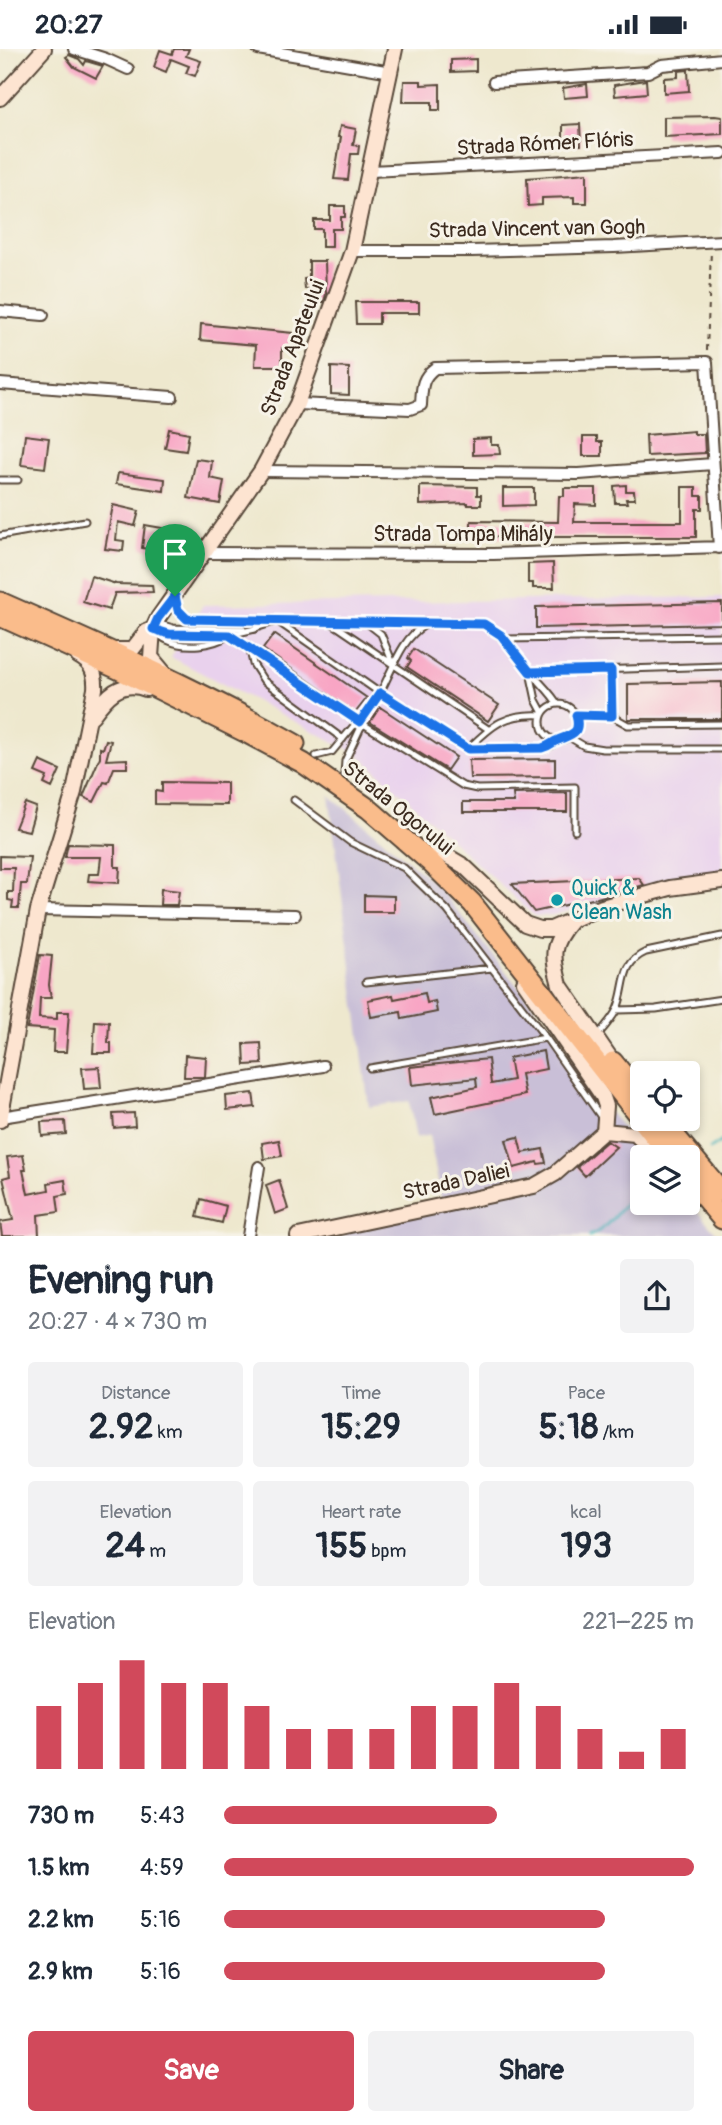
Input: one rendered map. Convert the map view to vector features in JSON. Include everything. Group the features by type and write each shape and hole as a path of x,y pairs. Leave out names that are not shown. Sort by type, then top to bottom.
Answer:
{"highway":[{"name":"Strada Ogorului","path":"2,612 99,645 166,675 238,711 344,775 437,851 505,924 630,1082"},
{"name":"Strada Ogorului","path":"2,612 303,763 369,809 452,882 510,949 662,1145"},
{"path":"669,1131 719,1207"},
{"path":"700,1189 719,1207"}],"street":[{"path":"0,98 6,83 44,49"},
{"path":"74,49 128,69"},
{"path":"258,49 296,52 391,72"},
{"name":"Strada Apateului","path":"99,645 123,652 132,650 146,632 155,626 261,471 297,404 352,251 395,49"},
{"path":"494,82 648,72 662,65 722,59"},
{"name":"Strada Rómer Flóris","path":"371,171 722,153"},
{"name":"Strada Vincent van Gogh","path":"352,251 471,251 717,242"},
{"path":"0,310 43,315"},
{"path":"297,404 410,409 421,405 422,383 426,374 435,368 707,362 721,548"},
{"path":"0,384 172,397"},
{"path":"261,471 579,474 713,464"},
{"name":"Strada Tompa Mihály","path":"205,553 493,554 721,548"},
{"path":"2,612 88,660 95,680 75,792 38,910 0,1119 323,1066"},
{"path":"155,626 151,657 166,675"},
{"path":"89,720 107,696 135,684 186,703"},
{"path":"437,851 470,871 504,907 525,924 540,929 551,929 601,907 670,888 722,881"},
{"path":"38,910 295,915"},
{"path":"572,920 557,941 553,959 554,970 560,985 619,1069"},
{"path":"510,949 533,996 603,1097 606,1107 604,1127 635,1134 646,1145"},
{"name":"Strada Daliei","path":"298,1236 534,1186 555,1174 604,1127"},
{"path":"248,1236 259,1167"},
{"path":"700,1195 719,1207"},
{"path":"375,1221 379,1236"}],"lane":[{"path":"0,480 18,480"},
{"path":"0,536 85,521"},
{"path":"175,596 178,610 187,619 484,624 504,639 530,672 545,685 557,703"},
{"path":"224,629 239,619"},
{"path":"155,626 169,634 229,635 277,621"},
{"path":"277,621 380,693 468,749 542,748 551,746 558,740"},
{"path":"329,621 488,729"},
{"path":"366,622 381,633 394,666"},
{"path":"316,756 332,752 356,723 360,722 380,693 408,640 428,623"},
{"path":"155,626 255,629"},
{"path":"155,626 166,640 183,644 220,641 229,635"},
{"path":"229,635 360,722 468,788 576,787 575,831"},
{"path":"504,639 722,636"},
{"path":"250,649 253,664 264,681 344,739"},
{"path":"530,672 722,666"},
{"path":"611,670 612,716"},
{"path":"530,672 536,701 543,714"},
{"path":"557,703 569,706 576,715 577,727 569,737 558,740 552,739 541,726 547,708 557,703"},
{"path":"468,749 488,729 510,717 543,714"},
{"path":"576,715 612,716 628,725 722,724"},
{"path":"344,775 345,761 361,727 360,722"},
{"path":"569,737 584,746 603,750 722,749"},
{"path":"295,800 350,842 404,868 447,911 545,1038 604,1127"},
{"path":"597,1037 617,1010 628,967 635,957 722,936"},
{"path":"366,982 492,968"},
{"path":"617,1010 656,1009 722,999"},
{"path":"370,1068 545,1038"}],"path":[{"path":"707,362 717,242"}],"shaded area":[{"path":"722,597 722,871 553,915 534,916 359,755 171,657 203,605"},
{"path":"329,795 437,885 530,1002 589,1088 638,1145 630,1145 630,1215 700,1215 719,1236 292,1236 291,1230 442,1202 429,1135 416,1138 409,1101 369,1107"}],"building":[{"path":"174,49 189,49 186,56 201,61 195,76 186,73 189,66 171,59 166,72 154,67 160,50 172,54"},
{"path":"69,55 79,59 84,65 86,61 103,66 96,78 74,67 66,57"},
{"path":"476,59 476,71 451,72 451,60"},
{"path":"688,70 689,91 664,93 664,78 678,77 678,71"},
{"path":"646,80 647,93 615,96 614,85"},
{"path":"404,81 421,81 421,85 440,84 440,110 432,110 432,102 403,102"},
{"path":"587,84 588,96 564,98 563,88"},
{"path":"664,117 722,117 722,134 664,137"},
{"path":"580,124 581,145 570,145 569,138 563,138 563,125"},
{"path":"340,126 356,129 353,145 359,146 358,154 351,154 348,180 334,179 341,137 338,137"},
{"path":"587,173 587,203 574,203 574,197 542,198 542,205 528,206 527,178"},
{"path":"330,206 345,206 345,217 341,217 341,229 332,229 332,247 322,247 322,229 314,229 314,220 330,220"},
{"path":"309,261 325,261 324,302 313,302 313,289 305,289 304,279 309,278"},
{"path":"355,302 419,302 419,313 379,313 379,324 356,324"},
{"path":"201,324 293,333 292,349 282,348 282,366 255,366 256,345 200,340"},
{"path":"331,367 349,368 349,395 331,394"},
{"path":"169,429 189,433 186,451 165,448"},
{"path":"694,431 694,434 704,434 705,453 647,456 646,435"},
{"path":"25,435 49,438 45,468 21,465"},
{"path":"583,437 597,437 597,442 602,442 602,456 583,456"},
{"path":"491,438 491,445 499,445 500,454 473,455 473,439"},
{"path":"196,459 212,461 210,478 224,481 220,504 188,498"},
{"path":"118,473 165,479 164,491 116,484"},
{"path":"626,485 626,491 634,491 635,499 626,499 627,503 615,503 614,486"},
{"path":"420,486 477,487 477,495 481,495 481,505 420,505"},
{"path":"682,487 696,487 696,496 702,496 702,509 696,509 696,537 471,537 471,521 558,522 559,496 564,496 564,488 596,488 596,505 575,504 574,522 682,522"},
{"path":"503,488 534,488 534,505 503,506"},
{"path":"113,505 139,511 135,526 118,522 116,540 124,541 123,551 105,549"},
{"path":"145,525 185,532 181,555 142,548"},
{"path":"553,563 554,588 533,588 533,583 528,583 528,564"},
{"path":"91,576 116,584 152,585 153,592 115,593 109,610 83,602"},
{"path":"722,603 722,624 536,628 536,607"},
{"path":"274,634 367,698 355,713 263,649"},
{"path":"414,649 499,705 488,721 407,667 411,661 408,658"},
{"path":"722,682 722,719 628,719 628,684"},
{"path":"380,707 456,757 447,770 370,722"},
{"path":"106,740 111,741 106,760 127,759 127,768 114,768 108,783 104,782 94,802 83,797 100,757 100,748 103,749"},
{"path":"555,759 555,777 470,778 469,760"},
{"path":"40,761 60,770 52,788 44,784 47,777 35,772"},
{"path":"162,782 227,783 227,805 155,804 155,791 162,792"},
{"path":"567,793 567,812 463,812 463,802 514,802 513,794"},
{"path":"25,803 36,807 29,831 15,828"},
{"path":"68,844 115,845 115,867 120,867 119,883 88,881 89,874 99,874 101,857 65,857"},
{"path":"0,856 30,857 27,884 21,884 19,908 12,908 13,901 8,900 8,892 13,892 14,868 0,868"},
{"name":"Quick & Clean Wash","path":"639,878 644,885 534,912 512,884"},
{"path":"161,889 179,891 177,905 160,905"},
{"path":"364,895 394,896 394,912 364,912"},
{"path":"40,955 52,956 49,985 51,998 40,998 39,1018 57,1019 57,1012 69,1012 66,1052 53,1052 54,1030 27,1028"},
{"path":"425,993 427,1003 435,1001 437,1012 402,1019 401,1012 371,1017 368,1000 393,995 394,999"},
{"path":"95,1021 109,1022 108,1043 111,1043 111,1053 93,1053"},
{"path":"261,1043 262,1064 245,1065 244,1044"},
{"path":"543,1051 546,1069 521,1074 525,1095 435,1114 431,1097 477,1087 476,1078 412,1085 410,1067 488,1059 491,1084 513,1080 509,1058"},
{"path":"185,1055 206,1057 205,1077 184,1077"},
{"path":"99,1067 101,1088 84,1089 82,1068"},
{"path":"253,1093 255,1107 227,1110 226,1096"},
{"path":"134,1113 135,1126 114,1128 113,1114"},
{"path":"65,1121 66,1134 42,1136 41,1122"},
{"path":"518,1137 522,1153 543,1149 546,1163 537,1162 514,1168 506,1140"},
{"path":"279,1140 282,1156 264,1159 262,1143"},
{"path":"607,1141 616,1147 585,1176 577,1167"},
{"path":"23,1155 28,1194 49,1190 48,1183 65,1180 67,1194 57,1196 59,1212 38,1215 39,1236 2,1236 0,1222 13,1220 3,1178 10,1176 7,1157"},
{"path":"279,1180 288,1209 275,1214 266,1185"},
{"path":"201,1199 226,1206 222,1223 197,1217"}],"waterway":[{"path":"710,1149 722,1141"},
{"path":"589,1236 611,1221 630,1199"}],"place":[{"name":"Quick & Clean Wash","path":"557,900"}],"route":[{"path":"175,596 178,610 187,619 484,624 501,635 530,672 611,670 612,716 576,715 578,721 574,733 542,748 468,749 380,693 360,722 229,635 169,634 153,629 175,596"}]}
